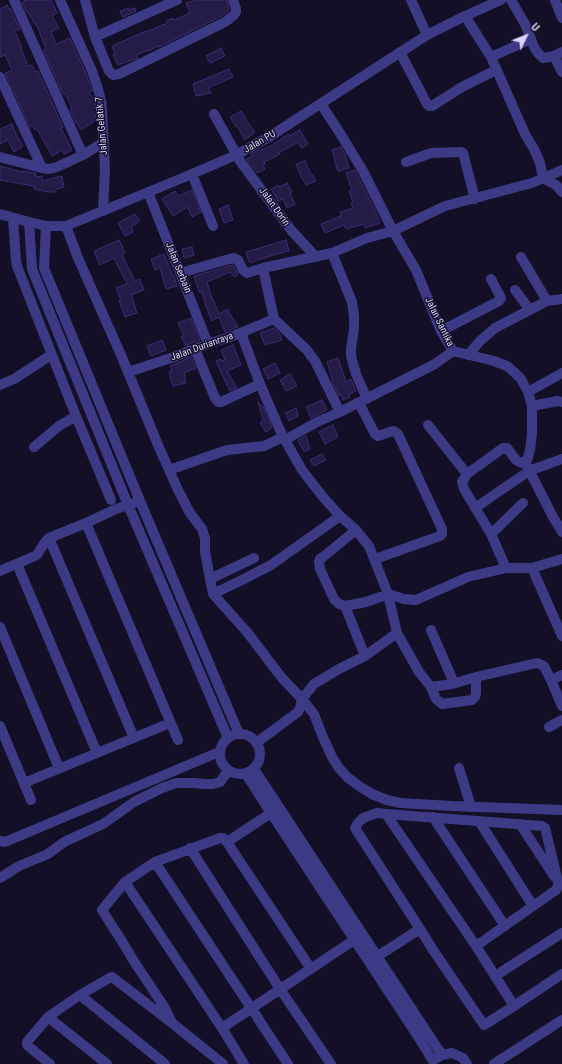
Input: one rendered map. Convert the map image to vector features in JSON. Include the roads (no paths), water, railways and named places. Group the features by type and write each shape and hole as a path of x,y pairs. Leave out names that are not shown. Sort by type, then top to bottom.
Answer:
{"street":[{"path":"14,0 83,155"},
{"name":"Jalan Gelatik 7","path":"60,0 92,71 102,108 105,170 103,211"},
{"path":"85,0 96,37 109,71 111,74 116,75 225,22 236,12 233,0"},
{"path":"96,37 177,0"},
{"path":"411,0 427,35"},
{"name":"Jalan PU","path":"0,214 46,226 66,226 192,174 236,155 269,137 427,35 501,0"},
{"path":"511,0 525,24 538,53 543,58 558,54 562,72"},
{"path":"555,0 562,18"},
{"path":"465,16 491,57 524,134 535,151 540,163 543,178 556,186 562,192"},
{"path":"491,57 531,39"},
{"path":"400,52 429,106 496,70"},
{"path":"0,76 42,168"},
{"name":"Jalan Santika","path":"320,104 363,171 393,230 416,270 441,331 453,351 494,361 506,366 521,379 528,392 532,406 532,434 528,467"},
{"name":"Jalan Dorin","path":"214,114 236,155 291,230 316,257"},
{"path":"0,157 49,169 83,155 104,142"},
{"path":"406,162 431,153 461,152 463,154 475,199"},
{"path":"180,273 234,258 238,260 244,272 247,273 263,268 332,253 367,238 393,230 445,206 532,183 562,170"},
{"path":"192,174 213,226"},
{"name":"Jalan Serbain","path":"148,192 208,344"},
{"path":"13,218 17,266 51,355 111,500"},
{"path":"29,222 32,269 128,505 228,738"},
{"path":"46,226 44,268 140,501 239,734"},
{"path":"66,226 78,258 105,317 169,470 190,513 202,529 205,538 213,594 247,632 282,678 314,714 332,757 339,768 347,777 372,794 387,800 401,803 562,810"},
{"path":"332,253 352,302 354,329 351,356 363,401 375,434 378,436 392,431 398,434 442,529 442,534 440,536 375,559"},
{"path":"521,257 547,301"},
{"path":"263,268 274,319 307,350 315,361 340,412"},
{"path":"441,331 499,301 501,298 491,279"},
{"path":"515,290 530,310"},
{"path":"468,355 480,340 495,328 547,301 562,299"},
{"name":"Jalan Durianraya","path":"128,372 241,333 274,319"},
{"path":"241,333 278,428 302,470 323,497 340,516 356,530 369,546 388,594 397,633 419,672 431,687 436,699 442,704 472,700 476,693 476,676"},
{"path":"195,348 212,391 218,402 260,384"},
{"path":"169,470 227,450 264,446 284,439 435,364 453,351"},
{"path":"0,385 51,355"},
{"path":"528,392 562,373"},
{"path":"532,406 558,401 562,402"},
{"path":"34,447 58,426 76,416"},
{"path":"428,425 467,474"},
{"path":"506,568 490,534 464,489 462,482 467,474 503,448 507,448 516,460 528,467 562,532"},
{"path":"475,508 528,467 562,459"},
{"path":"0,571 37,555 49,538 140,501"},
{"path":"490,534 523,503"},
{"path":"213,594 271,565 340,516"},
{"path":"86,523 178,740"},
{"path":"356,530 320,559 319,562 320,569 334,599 339,604 345,606 366,602 388,594 404,599 416,600 468,577 506,568 532,568 562,558"},
{"path":"49,538 134,738"},
{"path":"210,579 254,558"},
{"path":"17,564 97,753"},
{"path":"532,568 562,636"},
{"path":"345,606 365,656"},
{"path":"0,627 59,768"},
{"path":"431,630 454,683"},
{"path":"256,743 298,712 302,699 314,684 365,656 397,633"},
{"path":"431,687 537,663 544,666 562,706"},
{"path":"551,680 562,675"},
{"path":"549,726 562,720"},
{"path":"24,783 170,723"},
{"path":"0,726 31,800"},
{"path":"239,734 249,736 256,743 260,752 259,761 250,771 237,775 228,771 221,763 219,752 222,744 228,738 239,734"},
{"path":"0,841 5,842 219,752"},
{"path":"458,768 471,807"},
{"path":"0,878 19,866 48,854 64,842 103,824 134,802 162,788 176,783 213,784 220,782 228,771"},
{"path":"250,771 271,813 359,937 378,956 436,1060"},
{"path":"250,771 359,937 420,1038 436,1060"},
{"path":"228,842 271,813"},
{"path":"476,946 556,890 558,882 545,828 542,826 520,824 377,813 363,818 355,828 433,950 484,1025 562,974"},
{"path":"386,814 476,946 514,1006"},
{"path":"433,817 505,926"},
{"path":"479,821 533,906"},
{"path":"520,824 558,882"},
{"path":"172,1023 165,1008 103,912 103,909 125,882 155,862 190,848 220,838 223,838 228,842 311,969"},
{"path":"190,848 330,1064"},
{"path":"155,862 288,1064"},
{"path":"125,882 222,1028 244,1064"},
{"path":"378,956 420,929"},
{"path":"495,976 562,933"},
{"path":"222,1028 359,937"},
{"path":"43,1062 26,1044 48,1017 110,977 172,1023 223,1064"},
{"path":"80,995 165,1064"},
{"path":"48,1017 107,1064"},
{"path":"494,1064 562,1020"},
{"path":"436,1060 452,1053 463,1058 467,1064"}]}
